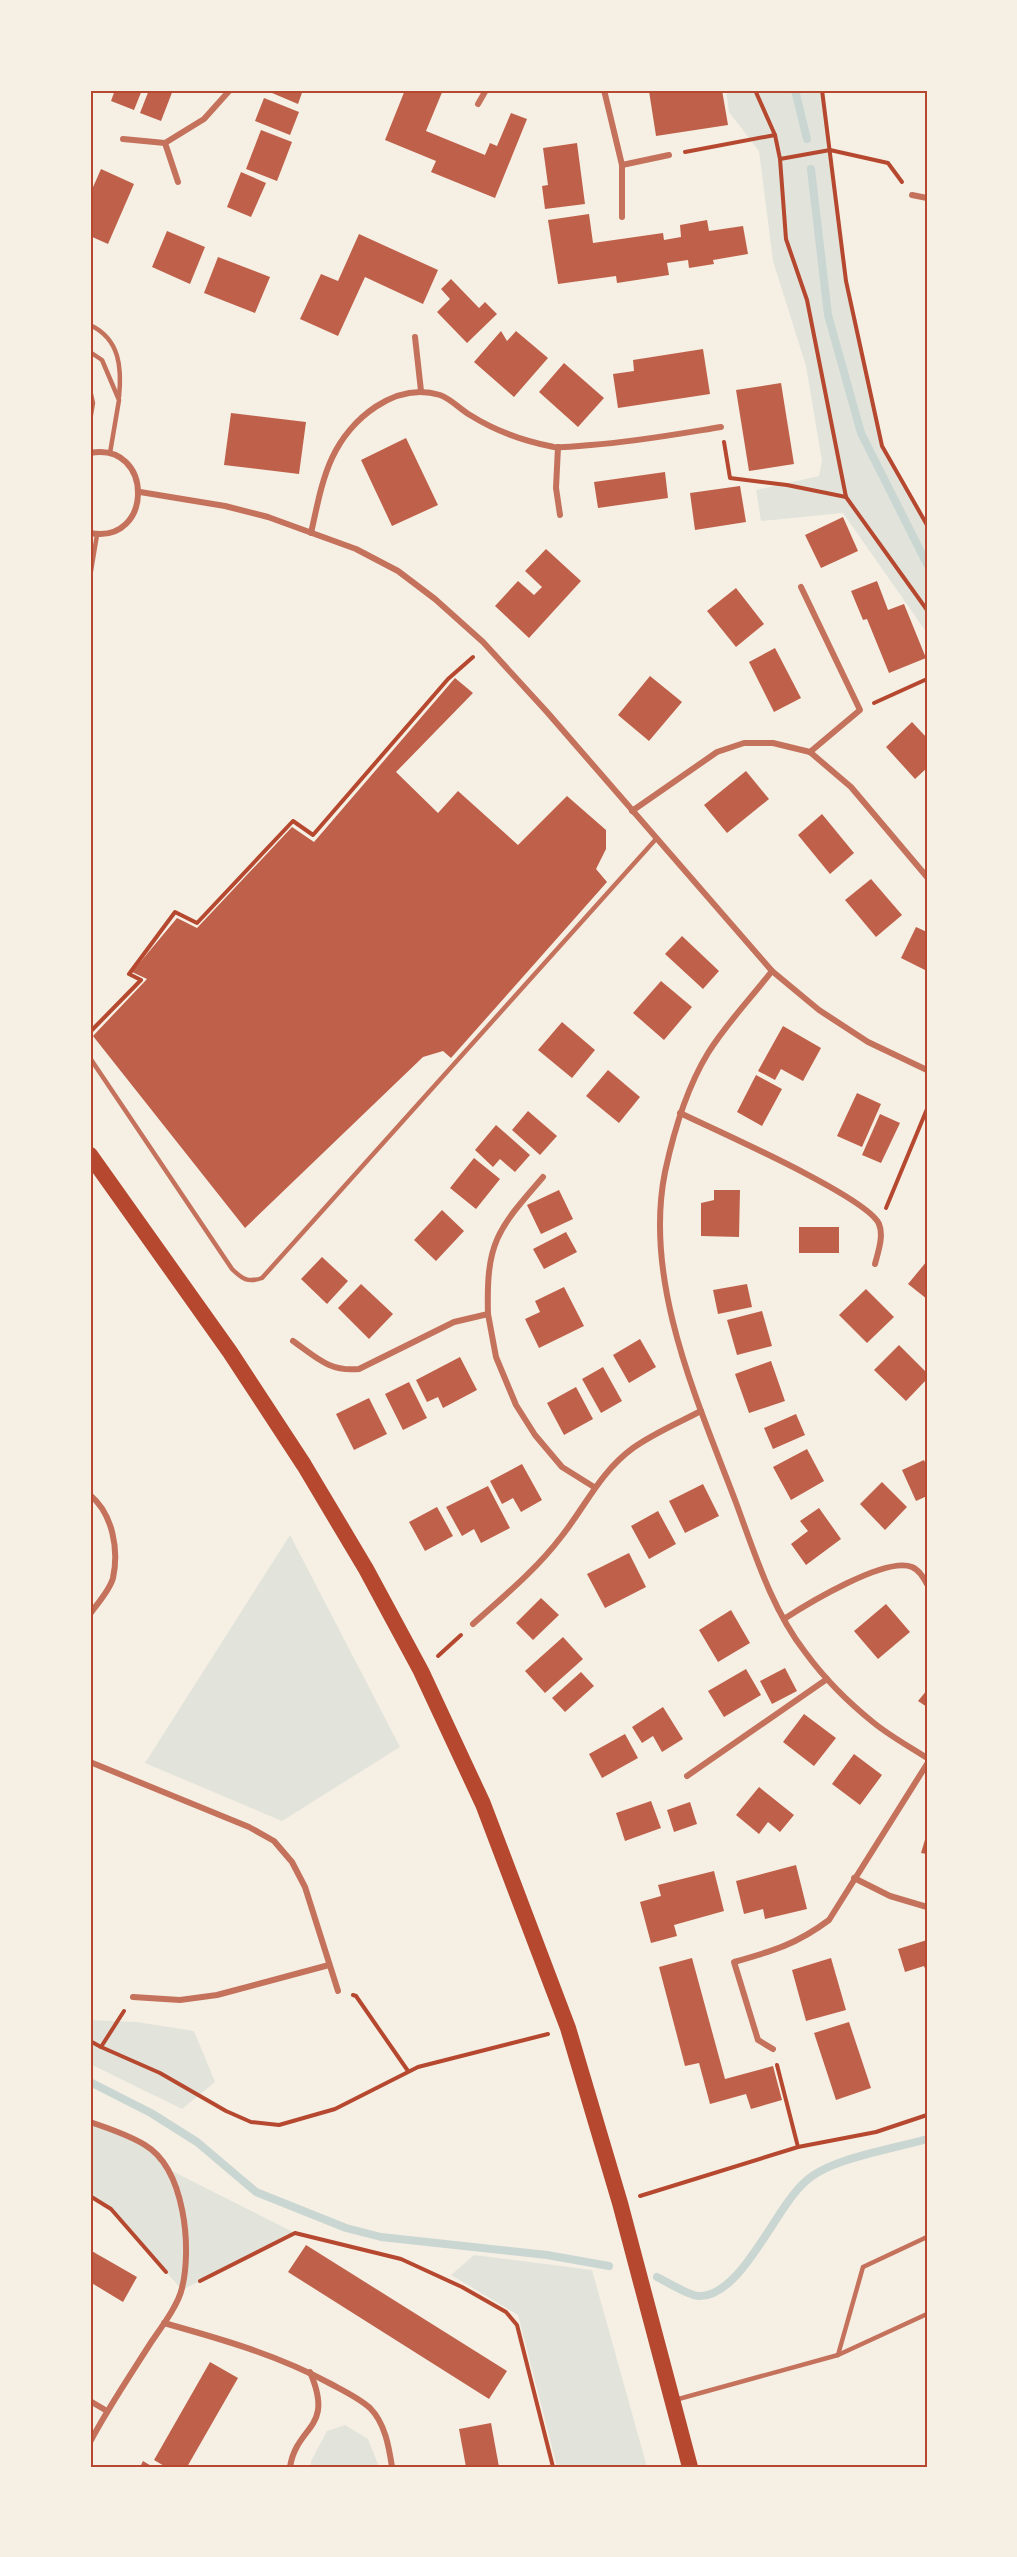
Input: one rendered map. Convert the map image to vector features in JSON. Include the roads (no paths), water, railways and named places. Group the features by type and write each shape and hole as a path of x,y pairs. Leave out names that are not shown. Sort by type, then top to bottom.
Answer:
{"highway":[{"path":"90,1155 230,1352 304,1465 366,1569 421,1671 483,1804 568,2028 620,2203 690,2467"}],"street":[{"path":"123,139 165,143 204,119 230,90"},
{"path":"478,105 486,90"},
{"path":"604,90 622,165 622,217"},
{"path":"165,143 178,182"},
{"path":"622,165 669,155"},
{"path":"912,195 927,198"},
{"path":"415,337 421,391"},
{"path":"312,532 321,486 345,435 370,411 392,397 421,391 442,396 468,415 501,434 558,447 612,444 721,427"},
{"path":"558,447 555,488 560,515"},
{"path":"90,453 110,453 122,459 131,468 140,492 132,517 116,530 94,534"},
{"path":"140,492 225,506 268,517 356,549 398,571 435,599 487,646 548,712 772,971 819,1010 868,1042 927,1070"},
{"path":"801,587 860,710 810,752"},
{"path":"632,811 717,752 744,743 773,743 810,752 851,787 927,878"},
{"path":"772,971 709,1052 680,1113 665,1174 660,1226 666,1287 677,1339 701,1411 762,1573 784,1619 804,1651 827,1679 874,1723 927,1758"},
{"path":"680,1113 832,1187 869,1210 879,1224 881,1240 875,1264"},
{"path":"543,1177 507,1219 494,1242 487,1275 488,1314 496,1357 516,1405 535,1436 562,1467 594,1487"},
{"path":"293,1341 326,1365 342,1370 358,1369 454,1322 488,1314"},
{"path":"473,1624 527,1574 561,1538 594,1487 632,1449 701,1411"},
{"path":"90,1495 97,1501 110,1523 115,1553 112,1580 90,1614"},
{"path":"784,1619 819,1596 888,1567 911,1566 922,1575 927,1584"},
{"path":"687,1776 827,1679"},
{"path":"90,1762 249,1827 274,1841 292,1862 305,1887 338,1990"},
{"path":"773,2049 758,2040 735,1962 775,1950 805,1937 829,1920 927,1764"},
{"path":"854,1878 891,1896 927,1906"},
{"path":"133,1997 180,2000 217,1995 329,1965"},
{"path":"90,2122 147,2145 168,2169 180,2198 186,2235 182,2290 90,2442"},
{"path":"164,2323 276,2357 310,2372 354,2397 371,2409 389,2445 392,2467"},
{"path":"290,2467 297,2449 313,2425 319,2407 317,2389 310,2372"},
{"path":"90,2401 107,2411"}],"lane":[{"path":"90,325 113,346 122,370 110,453"},
{"path":"90,352 102,360 119,400"},
{"path":"90,393 93,403 90,420"},
{"path":"90,577 94,534"},
{"path":"90,1058 232,1269 241,1278 252,1281 262,1278 656,839"},
{"path":"838,2355 863,2267 927,2237"},
{"path":"672,2401 838,2355 927,2314"}],"waterway":[{"path":"795,90 807,139"},
{"path":"811,169 828,315 861,433 927,564"},
{"path":"90,2082 151,2113 197,2142 256,2192 346,2228 381,2237 547,2255 609,2266"},
{"path":"657,2277 695,2295 715,2292 730,2282 744,2267 794,2193 817,2173 846,2160 927,2139"}]}
